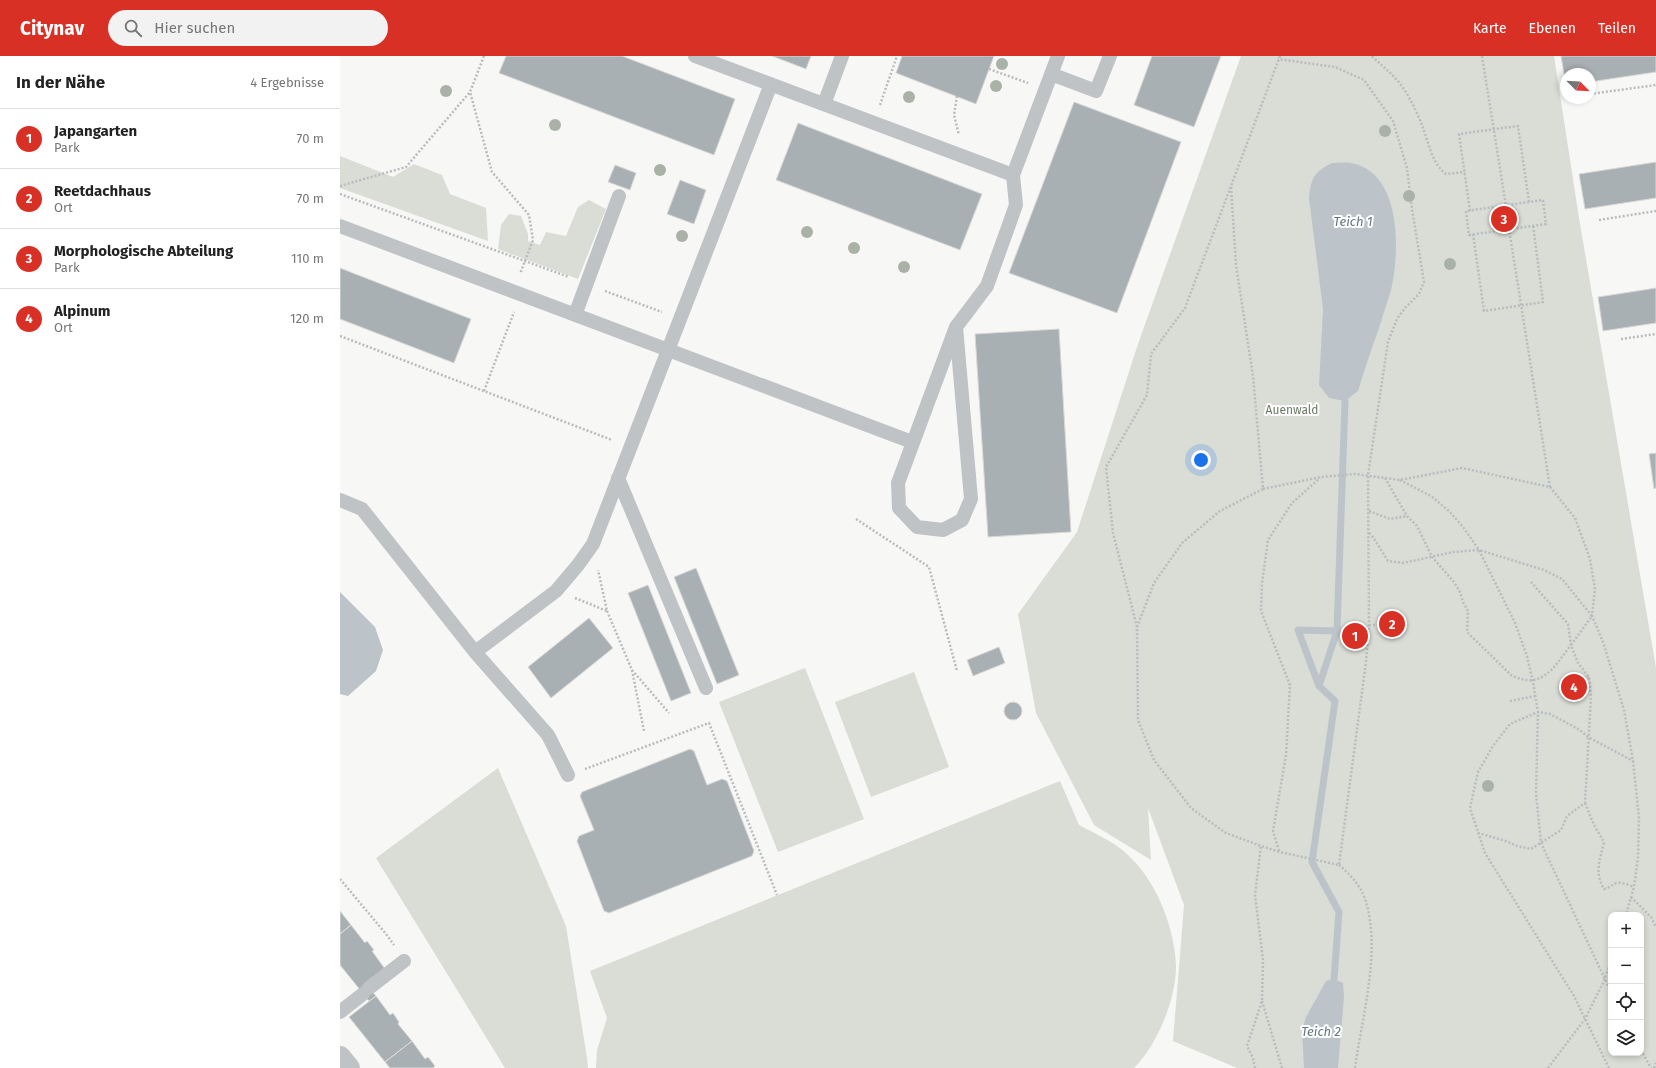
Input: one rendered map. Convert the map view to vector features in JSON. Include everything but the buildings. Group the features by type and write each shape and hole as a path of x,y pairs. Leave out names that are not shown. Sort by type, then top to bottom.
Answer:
{"street":[{"path":"340,1057 348,1068"}],"lane":[{"path":"695,56 1013,175"},
{"path":"824,104 842,56"},
{"path":"956,328 971,500 962,520 943,530 917,527 899,508 898,483 912,442 956,328 987,286 1016,205 1013,175 1058,56"},
{"path":"1051,74 1096,91 1110,56"},
{"path":"475,652 556,591 578,565 592,544 771,84"},
{"path":"575,315 619,196"},
{"path":"340,226 912,442"},
{"path":"618,478 706,688"},
{"path":"340,500 362,509 475,652 548,735 568,775"},
{"path":"340,1012 404,961"}],"path":[{"path":"340,186 406,167 470,92 484,56"},
{"path":"874,122 897,56"},
{"path":"1280,56 1185,308 1151,354 1147,395 1106,467 1113,533 1136,627 1138,720 1154,760 1191,808 1226,833 1280,852 1339,865 1348,872 1365,900 1369,918 1370,980 1355,1068"},
{"path":"1372,56 1393,74 1408,95 1422,123 1436,164 1446,174 1465,172"},
{"path":"1482,56 1506,206"},
{"path":"1278,59 1336,67 1364,80 1393,121 1407,168 1424,282 1419,294 1405,308 1397,319 1388,342 1368,475 1369,625 1366,662 1339,865"},
{"path":"989,69 1045,90"},
{"path":"1596,93 1656,84"},
{"path":"470,92 492,172 529,215 533,240 525,260 517,293 484,391"},
{"path":"956,96 954,115 965,156"},
{"path":"1470,210 1459,134 1494,129 1518,126 1529,202"},
{"path":"1231,187 1236,265 1252,376 1263,488"},
{"path":"340,194 525,260 679,319"},
{"path":"1543,200 1546,224 1469,235 1466,211 1506,206 1543,200"},
{"path":"1506,206 1514,208 1518,215 1517,222 1512,228 1509,229 1502,229 1496,224 1495,220 1496,212 1502,207 1506,206"},
{"path":"1599,220 1656,211"},
{"path":"1473,234 1484,311 1543,302 1533,226"},
{"path":"1385,478 1407,516 1417,526 1432,557 1454,582 1460,592 1468,611 1467,632 1511,675 1520,680 1534,682 1554,667 1592,616 1595,589 1590,559 1575,518 1550,487 1520,306 1509,229"},
{"path":"1621,339 1656,334"},
{"path":"340,336 630,446"},
{"path":"1136,627 1154,583 1182,543 1220,511 1263,488 1321,477 1355,474 1400,480 1462,468 1550,487"},
{"path":"1280,852 1273,831 1286,755 1290,685 1261,611 1262,583 1268,540 1292,502 1321,477"},
{"path":"1400,480 1431,496 1449,511 1464,527 1479,550 1515,623 1527,656 1534,682 1538,712 1536,794 1541,843 1608,986"},
{"path":"1369,510 1390,519 1407,516"},
{"path":"856,519 929,566 956,671"},
{"path":"1369,533 1374,537 1388,561 1403,563 1453,552 1479,550 1544,570 1562,579 1592,616 1603,642 1624,710 1634,761 1639,818 1638,857 1634,887 1627,912"},
{"path":"592,544 607,611 632,670 644,731"},
{"path":"1531,582 1568,624 1571,645 1578,663 1589,677 1591,697 1585,803 1594,825 1604,842 1598,866 1598,880 1604,889 1609,888 1616,883 1622,883 1634,887"},
{"path":"556,591 607,611"},
{"path":"1369,625 1378,625"},
{"path":"632,670 669,713"},
{"path":"1574,687 1589,677"},
{"path":"1510,701 1536,696"},
{"path":"1609,1068 1574,996 1485,853 1470,808 1478,772 1493,746 1510,724 1538,712 1550,714 1556,717 1580,730 1588,737 1634,761"},
{"path":"568,775 709,723 777,895"},
{"path":"1478,833 1506,841 1516,846 1531,849 1561,830 1567,816 1585,803"},
{"path":"1255,1068 1253,1058 1247,1046 1262,1001 1263,960 1255,895 1261,846"},
{"path":"340,879 386,934 404,961"},
{"path":"1631,897 1651,918 1656,927"},
{"path":"1548,1068 1585,1019 1605,979 1608,970"},
{"path":"1262,1001 1282,1068"},
{"path":"1644,1056 1650,1068"},
{"path":"1654,1068 1656,1064"}],"green space":[{"name":"Auenwald","path":"1241,56 1554,56 1560,104 1561,104 1579,218 1656,668 1656,1068 1237,1068 1173,1041 1184,905 1148,808 1151,860 1094,825 1036,713 1018,614 1077,532 1138,344"},
{"path":"340,156 393,177 414,164 442,175 450,194 486,208 488,241 340,188"},
{"path":"589,200 606,209 578,279 498,249 501,225 509,214 521,216 528,234 528,241 540,245 546,232 566,236 578,207"},
{"path":"805,668 864,819 778,852 719,702"},
{"path":"914,672 949,767 871,797 835,702"},
{"path":"498,768 566,926 588,1068 505,1068 376,858"},
{"path":"1060,781 1079,825 1120,848 1132,859 1150,882 1163,909 1172,938 1176,966 1173,993 1169,1007 1157,1035 1134,1068 596,1068 597,1050 607,1018 590,971"}],"water":[{"name":"Teich 1","path":"1332,163 1351,163 1368,169 1380,181 1388,197 1394,216 1396,235 1396,255 1391,290 1358,391 1345,401 1329,398 1319,385 1323,309 1309,198 1314,176 1321,169"},
{"path":"340,592 375,627 383,650 376,671 348,696 340,694"},
{"name":"Teich 2","path":"1334,979 1343,983 1344,997 1338,1068 1304,1068 1302,1031 1306,1017 1326,981"}],"waterway":[{"path":"1334,979 1339,912 1312,862 1335,701 1319,686 1337,631 1345,401"},
{"path":"1319,686 1298,630 1337,631"}],"place":[{"name":"Morphologische Abteilung","path":"1504,219"},
{"name":"Reetdachhaus","path":"1392,624"},
{"name":"Japangarten","path":"1355,636"},
{"name":"Alpinum","path":"1574,687"}]}
